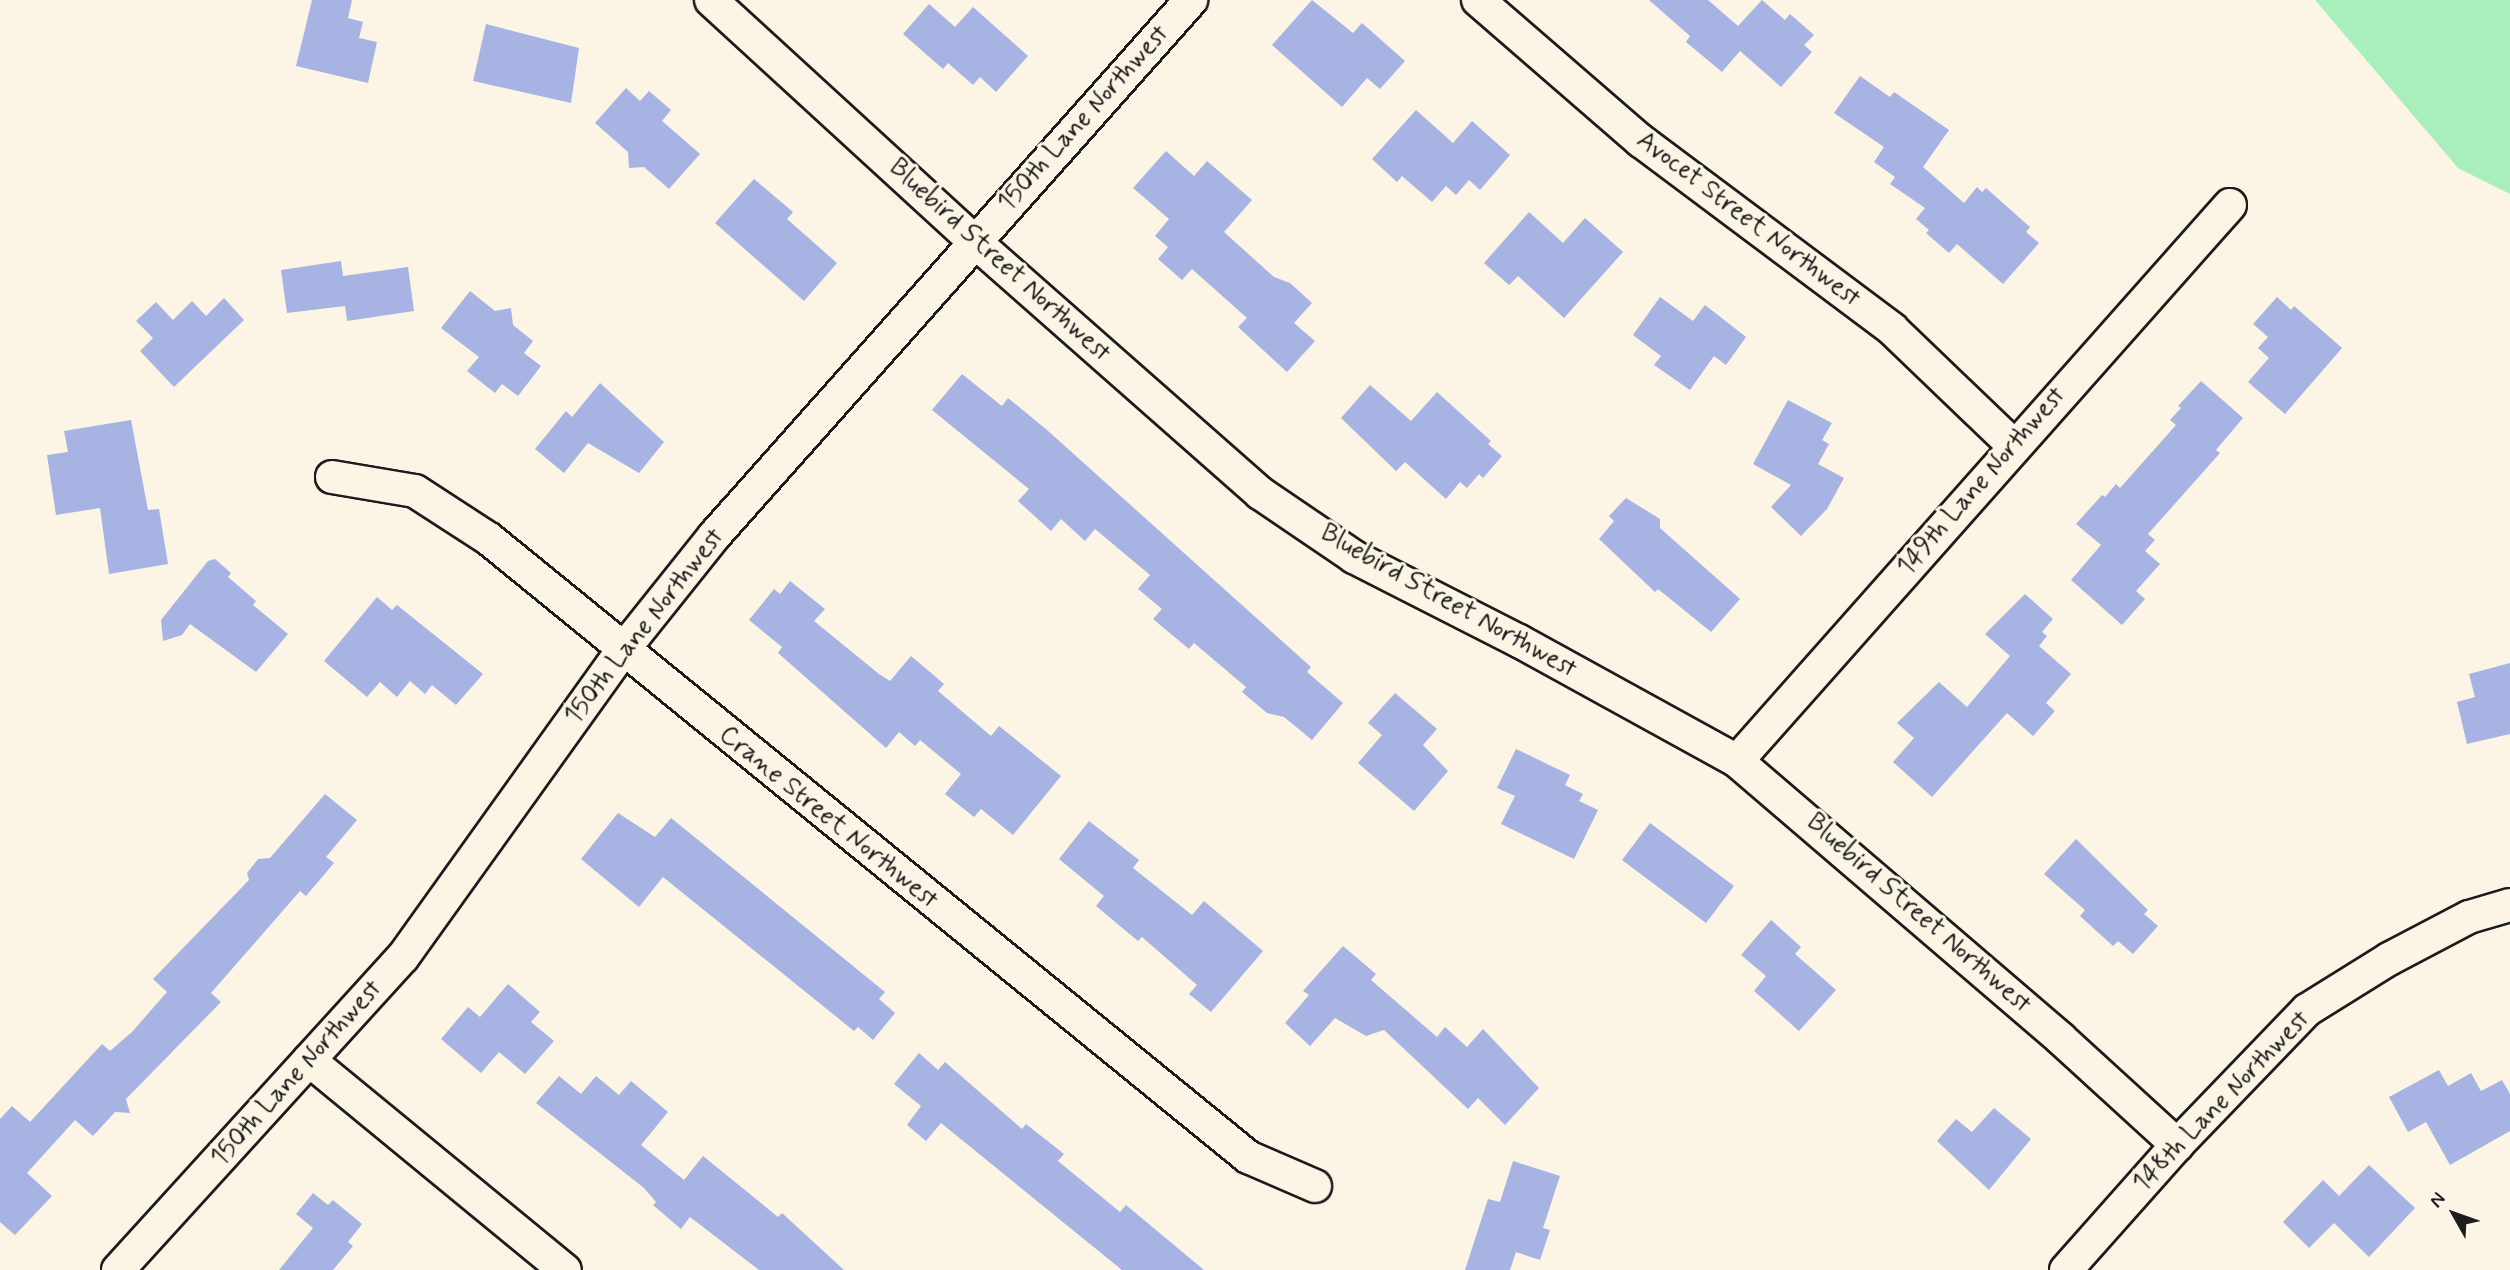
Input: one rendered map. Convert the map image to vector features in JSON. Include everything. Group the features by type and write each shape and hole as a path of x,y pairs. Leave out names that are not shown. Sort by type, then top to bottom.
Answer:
{"street":[{"name":"Bluebird Street Northwest","path":"711,0 973,240 1261,493 1365,563 1519,641 1737,761 2039,1020 2177,1145"},
{"name":"150th Lane Northwest","path":"118,1270 403,957 623,650 714,536 973,240 1192,0"},
{"name":"Avocet Street Northwest","path":"1478,0 1641,141 1892,329 2013,445"},
{"name":"149th Lane Northwest","path":"1737,761 2013,445 2230,205"},
{"name":"Crane Street Northwest","path":"332,477 415,491 489,539 1248,1157 1315,1186"},
{"name":"148th Lane Northwest","path":"2066,1270 2177,1145 2308,1010 2469,917 2510,905"},
{"path":"309,1060 565,1270"}],"green space":[{"path":"2315,0 2510,0 2510,194 2458,168"}],"building":[{"path":"312,0 352,0 348,18 363,22 359,38 377,42 368,83 296,66"},
{"path":"1312,0 1353,33 1362,23 1405,61 1380,89 1367,78 1342,107 1272,45"},
{"path":"1649,0 1708,0 1738,26 1762,0 1785,20 1790,14 1814,35 1804,45 1812,52 1781,87 1740,51 1722,72 1686,42 1690,36"},
{"path":"929,4 955,27 973,7 1028,56 996,92 980,77 973,85 948,63 943,69 903,34"},
{"path":"486,24 579,48 571,103 473,81"},
{"path":"1860,76 1890,97 1894,92 1949,130 1923,167 1964,203 1977,187 1982,192 1986,188 2030,227 2026,232 2039,243 2003,284 1957,244 1949,253 1926,233 1929,230 1916,219 1925,208 1890,184 1895,177 1874,162 1884,147 1834,113"},
{"path":"626,88 640,101 649,91 671,110 662,121 700,154 669,189 644,167 629,168 628,152 595,123"},
{"path":"1416,110 1453,143 1472,121 1510,155 1480,190 1469,180 1456,195 1446,186 1432,202 1402,176 1397,182 1372,159"},
{"path":"1166,151 1194,176 1207,161 1252,200 1224,232 1274,277 1290,283 1312,303 1294,323 1315,341 1287,372 1238,327 1247,318 1192,269 1182,280 1158,259 1168,247 1155,236 1169,219 1133,188"},
{"path":"754,179 793,212 787,219 837,263 804,301 715,223"},
{"path":"1529,212 1563,243 1585,218 1623,252 1564,318 1518,276 1509,285 1484,263"},
{"path":"341,261 343,276 408,267 414,311 347,321 345,306 287,313 281,270"},
{"path":"470,291 495,311 511,308 513,325 533,341 524,353 541,366 518,396 502,384 495,393 467,371 479,357 441,328"},
{"path":"1660,297 1693,321 1705,305 1746,337 1726,365 1714,356 1690,390 1654,365 1661,356 1633,335"},
{"path":"2277,297 2291,310 2294,306 2342,348 2285,414 2248,382 2269,358 2258,348 2268,337 2253,324"},
{"path":"224,298 244,320 174,387 140,351 153,338 136,321 156,302 173,320 192,301 206,316"},
{"path":"962,374 1002,406 1008,398 1047,430 1311,667 1307,672 1343,703 1312,740 1284,717 1267,713 1242,692 1246,687 1194,643 1189,649 1153,619 1162,609 1138,589 1150,575 1095,529 1085,541 1061,519 1051,531 1018,501 1029,489 932,410"},
{"path":"2201,381 2243,418 2216,450 2220,453 2148,534 2155,540 2145,551 2160,564 2136,591 2145,599 2122,625 2071,580 2101,545 2076,524 2102,495 2105,497 2116,484 2120,488 2176,425 2170,420 2181,408 2178,406"},
{"path":"600,383 664,442 639,473 588,443 564,473 535,449 566,411 572,417"},
{"path":"1370,385 1411,421 1437,392 1491,441 1488,444 1502,456 1483,478 1479,474 1467,488 1460,482 1446,499 1405,462 1396,471 1341,418"},
{"path":"1788,400 1832,423 1822,440 1829,444 1818,464 1844,478 1827,509 1801,536 1771,507 1791,485 1753,464"},
{"path":"131,420 148,510 159,509 168,564 109,574 100,508 56,515 47,455 68,452 64,431"},
{"path":"1626,498 1660,519 1660,528 1740,599 1711,632 1658,589 1655,592 1599,539 1614,521 1609,516"},
{"path":"215,559 231,573 228,577 256,601 253,605 288,634 256,672 190,624 182,635 163,641 161,620 208,561"},
{"path":"790,581 825,609 814,621 879,674 890,681 911,656 944,684 938,691 991,736 999,726 1061,776 1013,835 981,809 974,817 945,794 961,774 920,740 915,746 899,732 886,748 778,653 782,647 749,620 774,589 780,594"},
{"path":"2025,594 2053,619 2042,632 2047,636 2039,646 2071,674 2046,703 2055,711 2033,736 2007,713 1932,797 1893,762 1914,738 1897,723 1939,682 1967,707 2010,656 1985,634"},
{"path":"377,597 392,610 397,605 483,674 456,705 432,685 425,694 410,681 397,697 380,682 367,697 324,661"},
{"path":"2510,663 2510,734 2467,744 2457,702 2475,697 2469,674"},
{"path":"1395,693 1437,729 1423,745 1448,771 1414,811 1358,763 1382,735 1368,723"},
{"path":"1516,749 1570,775 1565,785 1583,794 1579,801 1598,810 1574,859 1501,824 1515,796 1497,788"},
{"path":"325,794 357,820 326,857 334,863 306,896 300,891 211,993 221,1002 126,1099 130,1113 115,1112 93,1136 75,1120 27,1173 52,1196 15,1235 0,1222 0,1119 12,1106 30,1122 102,1044 110,1051 132,1032 167,992 153,979 249,880 247,873 258,859 270,858"},
{"path":"618,813 655,837 671,818 885,992 879,999 895,1013 873,1040 858,1027 854,1031 663,877 639,907 581,859"},
{"path":"1089,821 1139,860 1133,868 1192,915 1204,901 1263,951 1211,1012 1189,994 1197,985 1142,937 1138,941 1096,906 1104,896 1059,859"},
{"path":"1650,823 1734,886 1706,923 1622,860"},
{"path":"2076,839 2148,910 2144,914 2158,926 2133,954 2118,941 2113,946 2080,916 2085,910 2044,874"},
{"path":"1771,920 1801,947 1795,954 1836,990 1799,1031 1754,991 1766,976 1741,955"},
{"path":"1343,946 1376,974 1371,980 1437,1037 1445,1027 1467,1047 1483,1029 1539,1088 1505,1125 1478,1098 1468,1109 1384,1030 1366,1036 1335,1018 1310,1046 1285,1023 1309,995 1303,991"},
{"path":"508,984 540,1012 531,1022 554,1041 525,1074 499,1052 481,1073 441,1039 468,1007 480,1017"},
{"path":"919,1053 938,1070 945,1062 1022,1129 1026,1124 1064,1154 1058,1161 1120,1212 1126,1205 1204,1270 1122,1270 941,1123 926,1141 907,1125 921,1106 894,1084"},
{"path":"2439,1070 2448,1086 2471,1073 2481,1091 2502,1080 2510,1094 2510,1131 2450,1165 2426,1122 2408,1132 2389,1097"},
{"path":"559,1076 581,1094 596,1076 619,1095 631,1081 668,1112 641,1145 684,1180 703,1156 778,1217 782,1213 844,1270 759,1270 690,1217 681,1229 653,1205 656,1202 644,1188 536,1103"},
{"path":"1994,1108 2031,1139 1989,1190 1937,1141 1956,1119 1972,1132"},
{"path":"1513,1161 1560,1176 1543,1228 1550,1230 1540,1260 1516,1252 1510,1270 1465,1270 1488,1199 1500,1202"},
{"path":"2369,1165 2415,1208 2369,1257 2334,1223 2309,1248 2283,1222 2323,1180 2339,1196"},
{"path":"313,1193 328,1205 333,1200 362,1224 348,1242 353,1246 333,1270 279,1270 313,1228 296,1214"}]}
